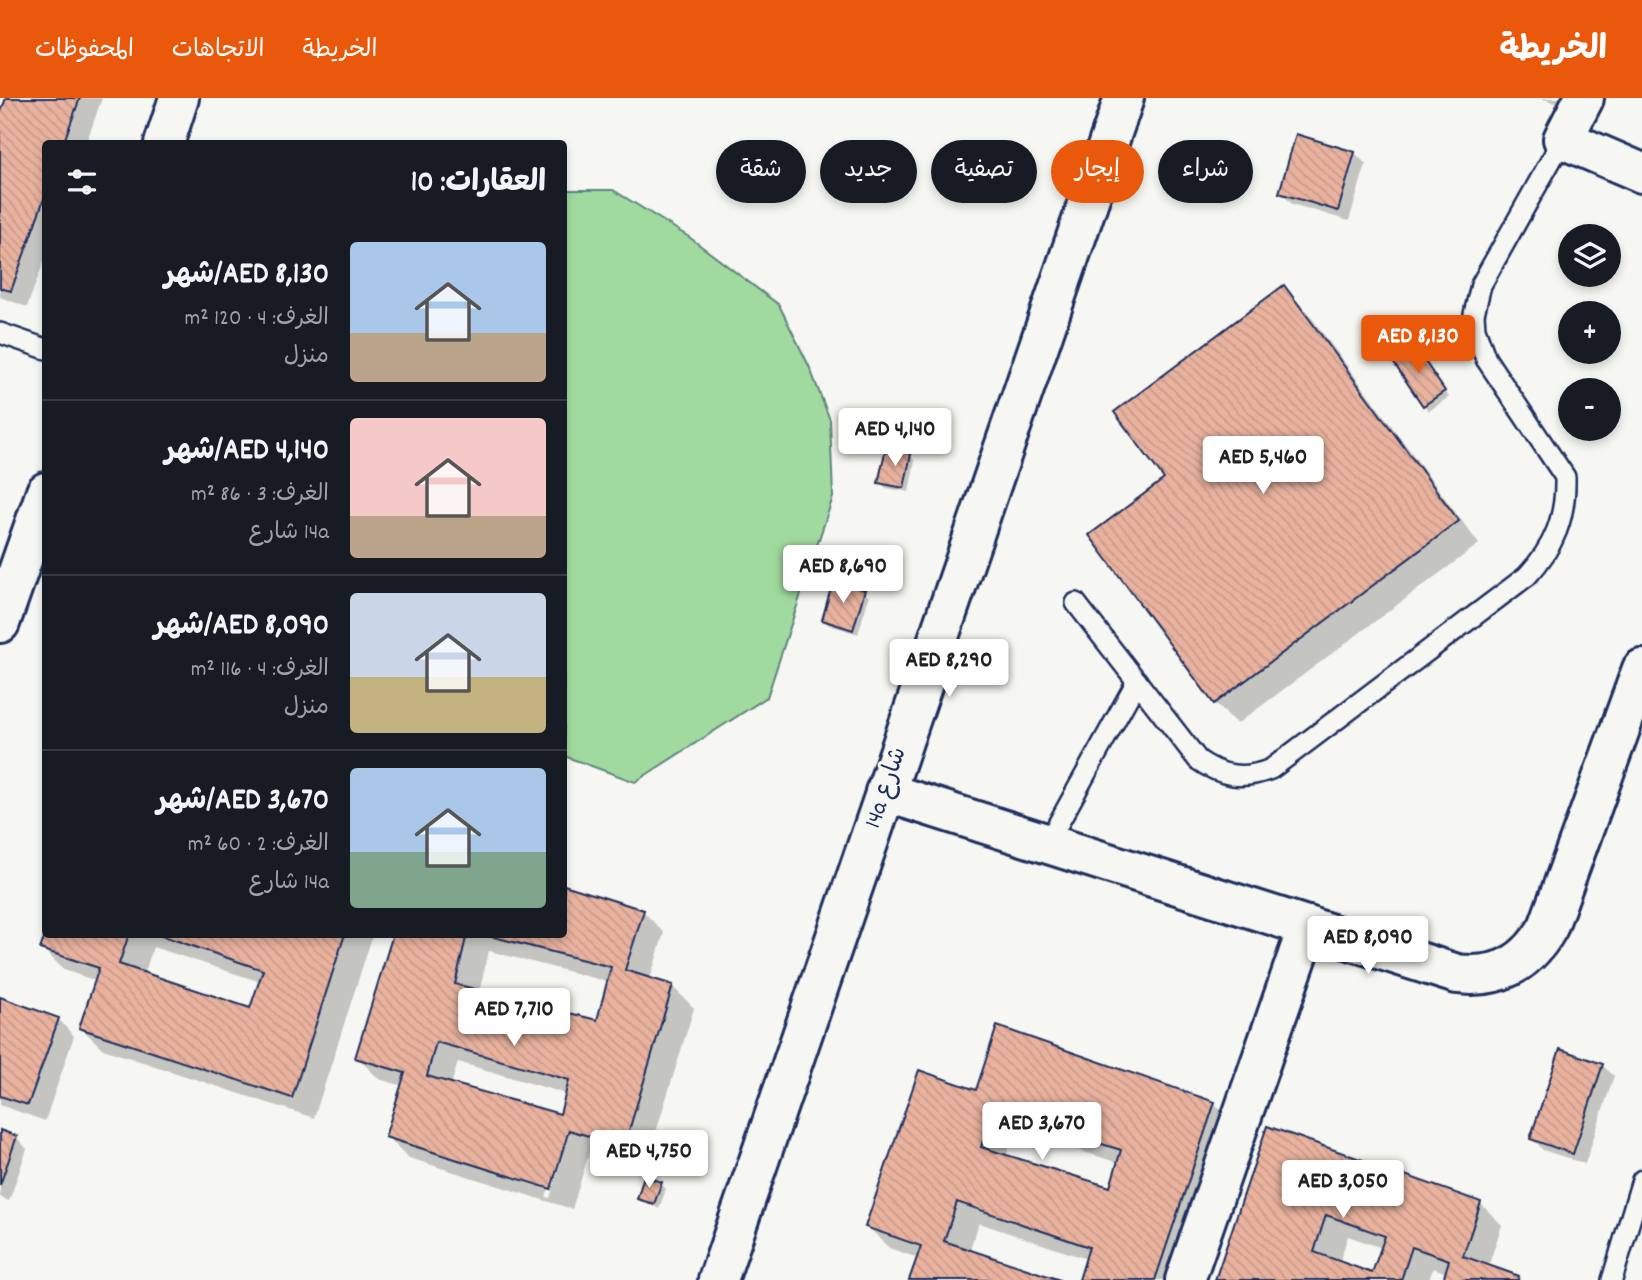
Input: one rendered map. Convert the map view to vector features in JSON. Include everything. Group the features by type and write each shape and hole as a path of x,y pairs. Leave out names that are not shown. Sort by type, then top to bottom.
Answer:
{"street":[{"path":"165,140 179,98"},
{"name":"14a شارع","path":"718,1280 1124,98"},
{"path":"1584,98 1563,139 1642,173"},
{"path":"0,623 42,503"},
{"path":"886,792 1457,974 1492,974 1525,958 1548,927 1642,669"},
{"path":"1185,1280 1308,926"}],"lane":[{"path":"1076,603 1198,760 1212,770 1228,775 1257,775 1271,769 1516,585 1542,560 1562,520 1565,477 1486,359 1475,329 1474,314 1481,285 1563,139"},
{"path":"0,333 42,348"},
{"path":"1047,844 1137,681"},
{"path":"1612,1280 1642,1180"}],"green space":[{"path":"567,190 613,190 689,237 779,305 809,366 830,420 833,497 767,697 635,782 567,757"}],"building":[{"path":"6,98 80,98 64,140 42,140 42,204 11,291 0,288 0,114"},
{"path":"1296,134 1355,152 1338,211 1279,193"},
{"path":"1284,285 1459,521 1214,704 1089,535 1164,479 1114,412"},
{"path":"1413,344 1445,391 1423,406 1391,359"},
{"path":"886,448 911,454 904,488 878,483"},
{"path":"833,581 865,590 853,630 822,620"},
{"path":"567,886 644,910 625,970 673,985 624,1147 569,1130 551,1189 385,1137 405,1073 355,1058 392,938 466,938 455,984 597,1020 611,967 498,938 567,938","holes":["436,1042 569,1080 560,1114 427,1076"]},
{"path":"44,938 128,938 119,964 250,1008 263,970 169,938 344,938 292,1098 79,1028 99,968 40,949"},
{"path":"0,997 59,1018 28,1105 0,1096"},
{"path":"997,1026 1215,1102 1155,1280 1079,1280 1089,1247 957,1202 944,1241 1060,1280 909,1280 921,1246 865,1227 919,1070 976,1090","holes":["993,1110 1121,1150 1110,1187 981,1147"]},
{"path":"1560,1049 1603,1064 1573,1154 1530,1139"},
{"path":"1267,1126 1481,1202 1463,1256 1519,1276 1518,1280 1443,1280 1449,1260 1412,1247 1401,1280 1215,1280","holes":["1326,1215 1385,1236 1372,1273 1314,1252"]},
{"path":"0,1130 17,1136 0,1185"},
{"path":"644,1176 662,1182 654,1204 637,1199"}]}
